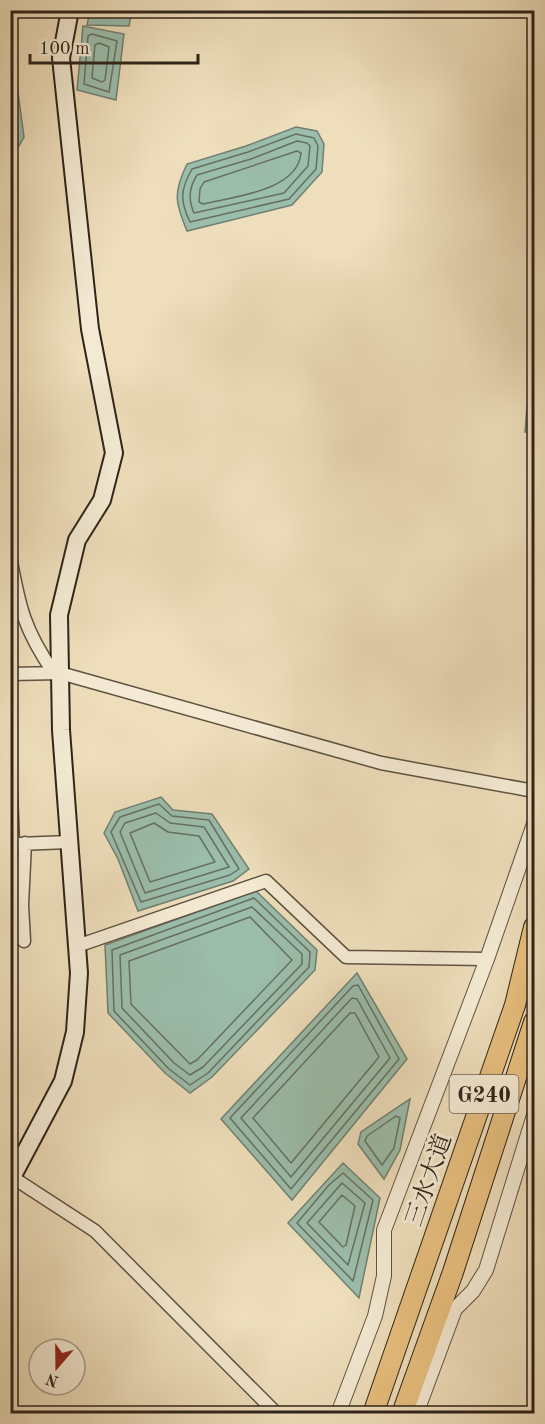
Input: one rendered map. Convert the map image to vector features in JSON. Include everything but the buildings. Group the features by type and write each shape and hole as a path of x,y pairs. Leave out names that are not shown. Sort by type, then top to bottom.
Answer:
{"highway":[{"name":"三水大道","path":"373,1413 515,1005 534,927"},
{"name":"G240","path":"402,1413 453,1272 534,1022"}],"main road":[{"path":"11,1179 63,1081 75,1032 79,973 57,673 59,615 77,540 102,500 114,453 90,329 61,58 69,10"}],"street":[{"path":"10,556 19,604 33,643 57,673"},
{"path":"10,674 57,673 381,763 534,791"},
{"path":"10,767 16,844 16,905 24,941"},
{"path":"338,1413 375,1316 384,1276 384,1230 487,959 534,824"},
{"path":"16,844 69,842"},
{"path":"76,946 266,880 346,957 487,959"},
{"path":"416,1413 455,1309 473,1291 486,1270 534,1115"},
{"path":"11,1179 95,1232 277,1413"}],"water":[{"path":"90,10 132,11 129,26 87,25"},
{"path":"83,26 124,34 116,100 77,90"},
{"path":"10,78 17,85 24,137 16,151 11,153"},
{"path":"296,127 317,131 324,144 322,172 292,205 187,231 177,198 179,183 187,164 246,146"},
{"path":"534,373 534,432 525,432 528,394"},
{"path":"161,797 173,810 212,814 249,869 233,881 138,911 118,859 104,833 115,812"},
{"path":"256,891 317,950 315,970 212,1077 190,1093 165,1073 108,1013 105,945"},
{"path":"357,973 407,1059 292,1200 221,1119"},
{"path":"410,1099 400,1150 384,1179 358,1144 361,1132"},
{"path":"534,1153 534,1188 527,1182"},
{"path":"343,1163 380,1198 359,1298 288,1223"}]}
